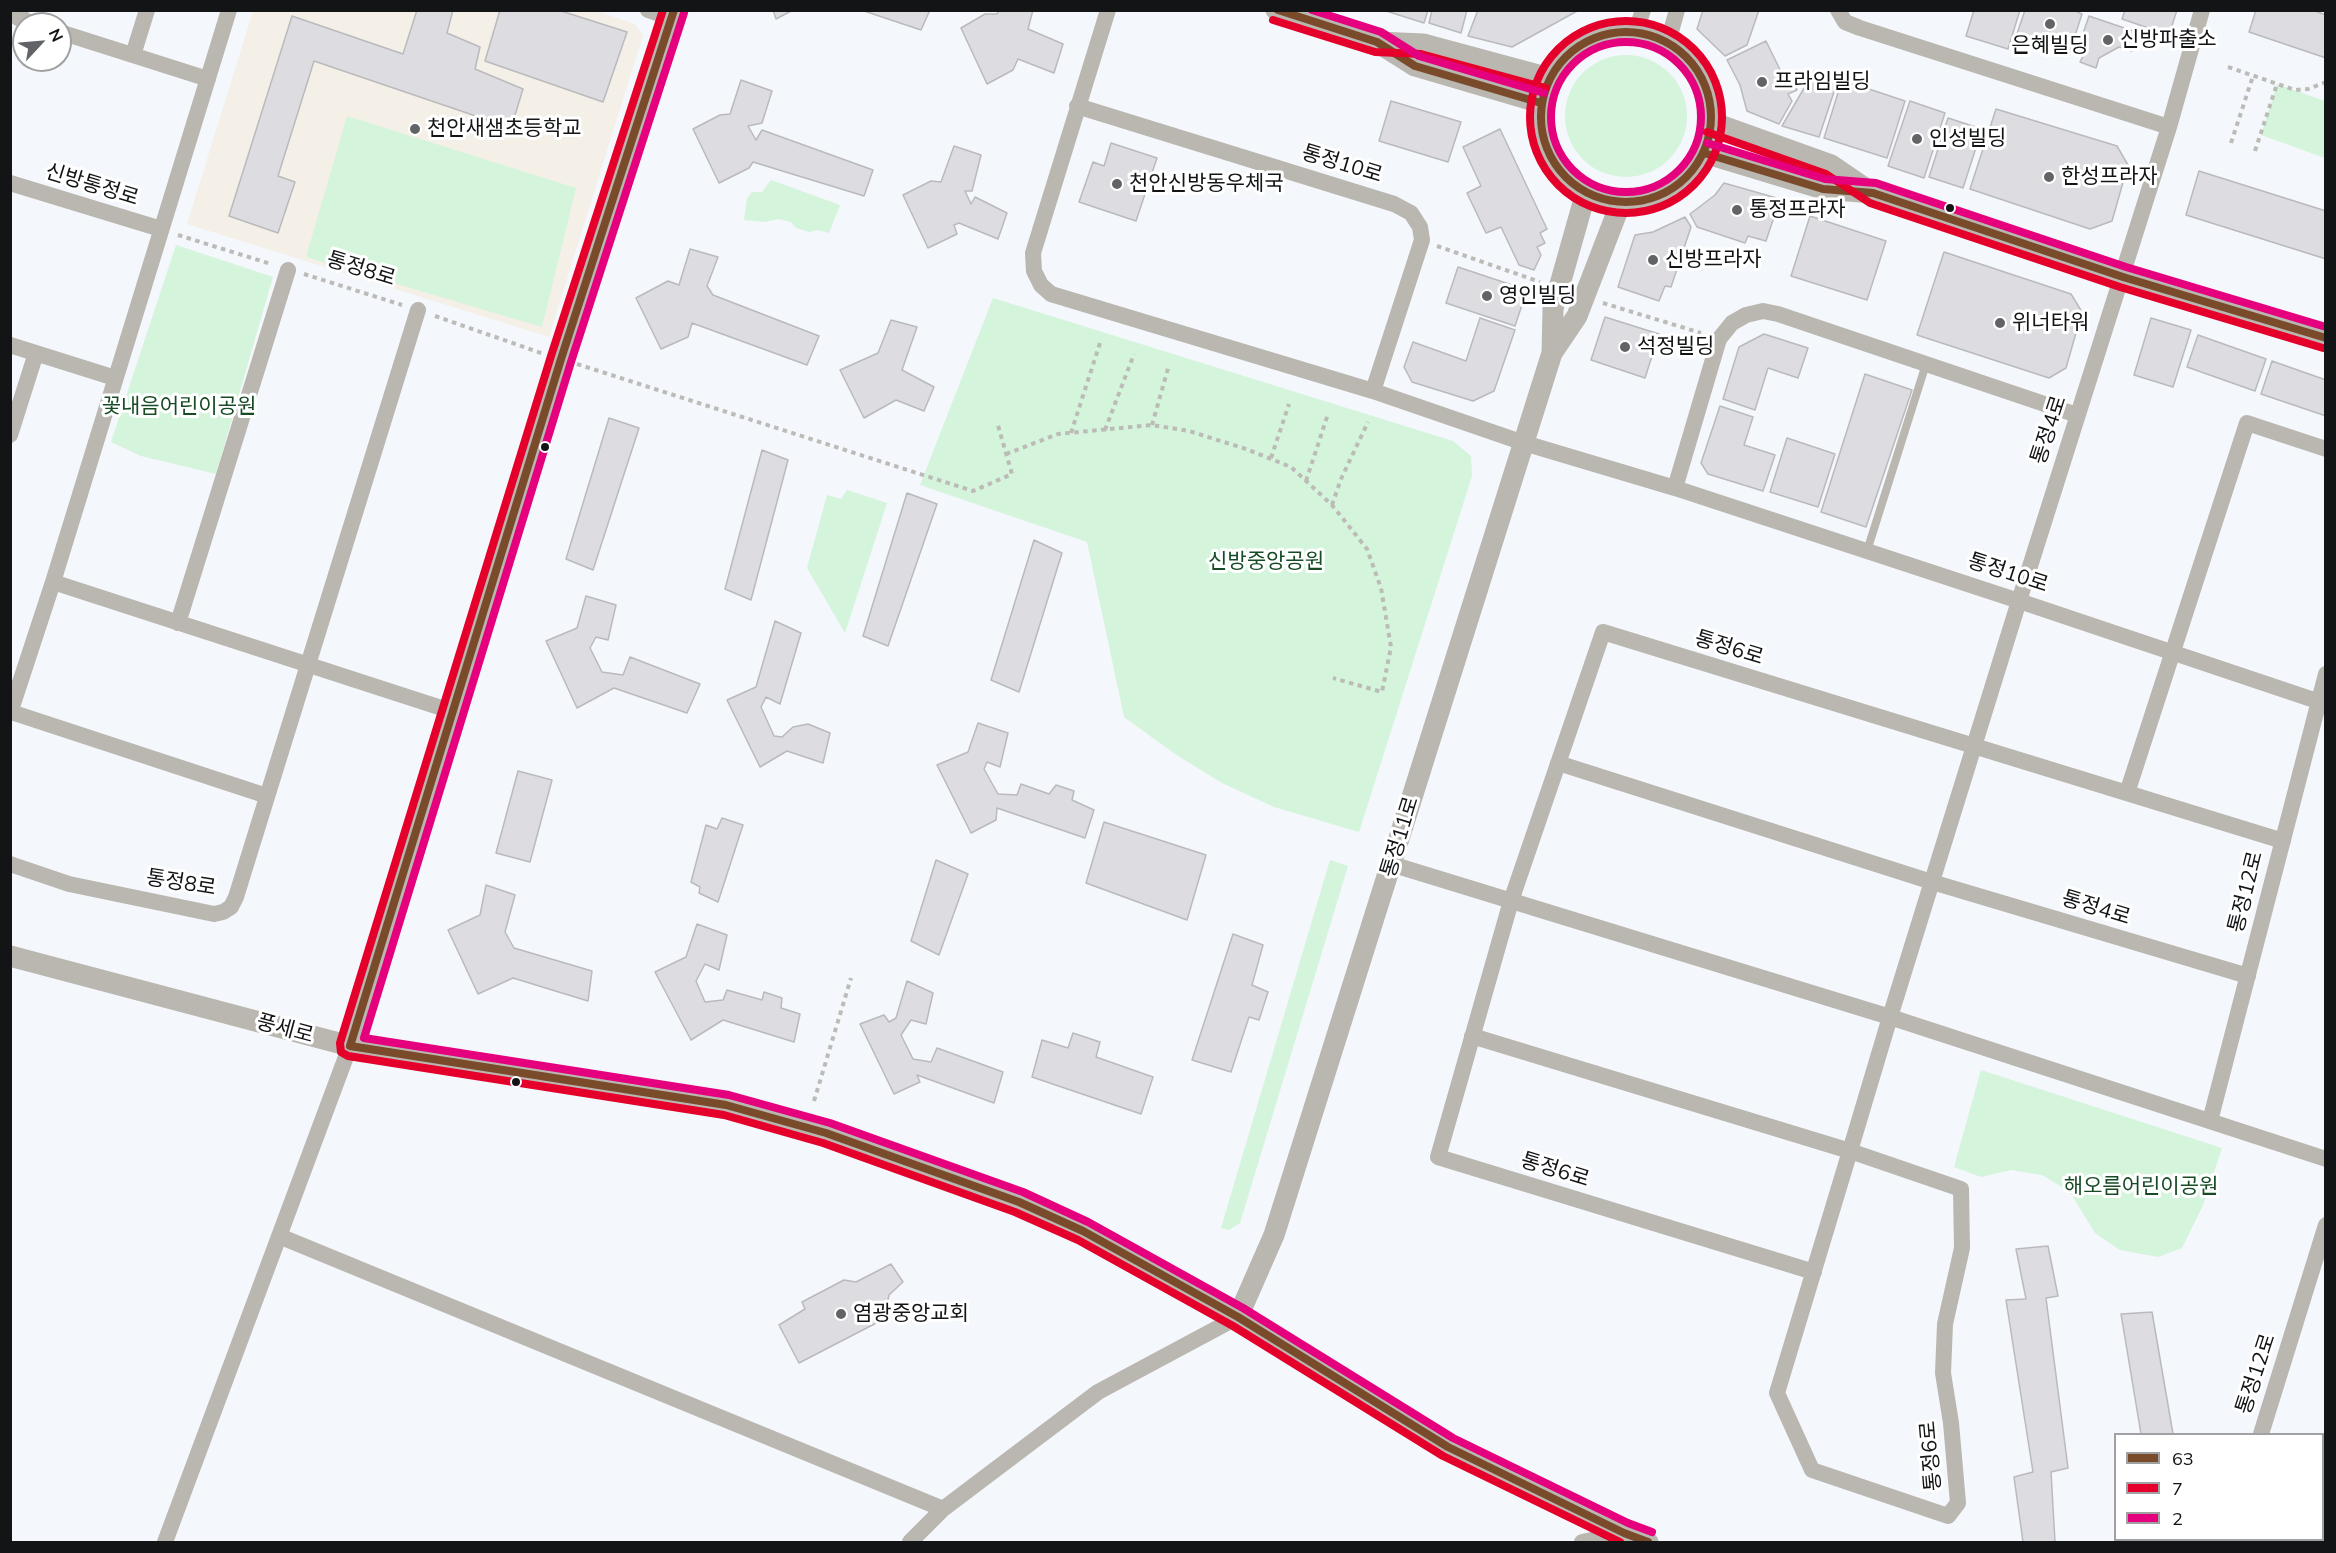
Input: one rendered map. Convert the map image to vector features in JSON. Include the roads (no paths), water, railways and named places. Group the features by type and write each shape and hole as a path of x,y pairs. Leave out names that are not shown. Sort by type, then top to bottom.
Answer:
{"street":[{"path":"133,55 147,10"},
{"path":"229,10 11,713 267,796"},
{"path":"165,1542 350,1046 561,359 672,14 648,10"},
{"name":"통정10로","path":"1108,10 1033,253 1034,271 1041,285 1052,294 1373,391 1524,443 1675,488 2019,600 2321,703"},
{"path":"1276,10 1377,42 1415,66 1541,103"},
{"path":"1636,31 1643,10"},
{"path":"1668,42 1677,10"},
{"path":"1838,10 1845,22 1860,28 2169,127"},
{"name":"통정4로","path":"1890,1017 2019,600 2123,277 2202,10"},
{"path":"1636,31 1668,42 1685,54 1702,77 1711,103 1712,122 1704,153 1685,180 1662,195 1635,202 1606,201 1580,189 1558,170 1545,144 1540,116 1541,103 1549,78 1559,62 1581,43 1608,32 1636,31"},
{"path":"72,36 208,79"},
{"path":"1377,42 1423,44 1549,78"},
{"name":"통정10로","path":"1077,106 1394,204 1411,213 1420,227 1422,240 1373,391"},
{"path":"1712,122 1831,165 1873,193"},
{"path":"1704,153 1823,189 1873,193 2123,277 2325,338"},
{"name":"신방통정로","path":"10,183 161,230"},
{"path":"1552,353 1553,309 1586,192"},
{"path":"1552,353 1577,316 1621,202"},
{"path":"178,623 288,270"},
{"name":"통정8로","path":"10,864 69,884 214,914 231,907 309,665 418,310"},
{"path":"1675,488 1719,339 1732,323 1746,315 1763,311 1778,314 2077,416"},
{"path":"10,345 116,378"},
{"path":"10,435 36,353"},
{"name":"통정11로","path":"1238,1317 1274,1235 1552,353"},
{"path":"2127,793 2247,423 2325,449"},
{"path":"53,582 454,712"},
{"name":"통정6로","path":"1814,1272 1438,1157 1511,901 1603,632 1975,747"},
{"name":"통정12로","path":"2210,1121 2321,703 2325,674"},
{"path":"1975,747 2283,841"},
{"path":"1558,763 1932,882"},
{"path":"1391,864 1890,1017 2325,1158"},
{"name":"통정4로","path":"1932,882 2248,976"},
{"name":"풍세로","path":"10,956 350,1046 726,1105 826,1133 1020,1202 1083,1231 1238,1317 1448,1447 1624,1533 1648,1542"},
{"name":"통정6로","path":"1472,1036 1851,1151 1961,1189 1962,1248 1945,1324 1943,1373 1951,1423 1958,1503 1948,1516 1812,1470 1778,1393 1851,1151 1890,1017"},
{"name":"통정12로","path":"2261,1433 2325,1225"},
{"path":"279,1236 943,1509"},
{"path":"910,1542 943,1509 1098,1392 1238,1317"},
{"path":"1582,1542 1624,1533"}],"lane":[{"path":"1867,551 1926,364"}],"place":[{"name":"은혜빌딩","path":"2050,24"},
{"name":"신방파출소","path":"2108,40"},
{"name":"프라임빌딩","path":"1762,82"},
{"name":"천안새샘초등학교","path":"415,129"},
{"name":"인성빌딩","path":"1917,139"},
{"name":"한성프라자","path":"2049,177"},
{"name":"천안신방동우체국","path":"1117,184"},
{"name":"통정프라자","path":"1737,210"},
{"name":"신방프라자","path":"1653,260"},
{"name":"영인빌딩","path":"1487,296"},
{"name":"위너타워","path":"2000,323"},
{"name":"석정빌딩","path":"1625,347"},
{"name":"염광중앙교회","path":"841,1314"}],"park label":[{"name":"꽃내음어린이공원","path":"179,407"},
{"name":"신방중앙공원","path":"1266,562"},
{"name":"해오름어린이공원","path":"2141,1187"}]}
